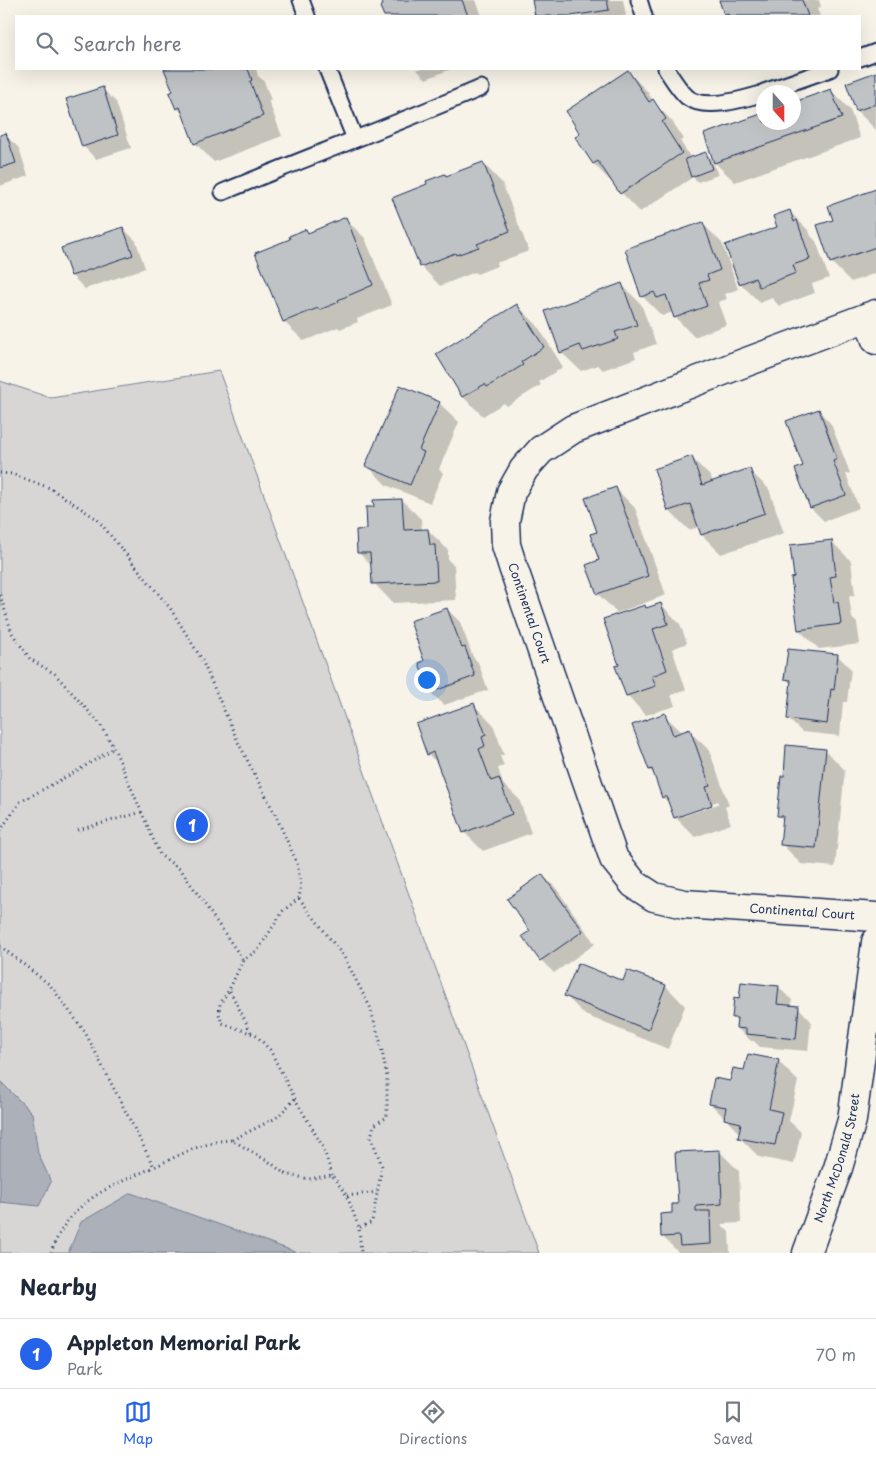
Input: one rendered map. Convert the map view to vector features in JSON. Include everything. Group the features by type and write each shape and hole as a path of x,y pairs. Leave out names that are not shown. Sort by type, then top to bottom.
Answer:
{"street":[{"name":"Continental Court","path":"873,324 573,429 542,450 524,470 511,492 505,521 506,545 589,791 614,859 634,884 654,897 684,904 876,917"},
{"name":"North McDonald Street","path":"807,1253 838,1168 852,1120 876,942"}],"lane":[{"path":"300,0 307,15"},
{"path":"639,0 644,15"},
{"path":"861,58 876,52"},
{"path":"328,70 355,138"},
{"path":"667,70 688,98 703,104 746,99 756,96"},
{"path":"786,85 827,70"},
{"path":"223,192 355,138 396,124 481,88"}],"path":[{"path":"0,473 12,474 50,488 97,519 170,608 201,658 238,742 280,824 297,863 301,886 299,898 283,911 258,950 243,960 220,1004 219,1014 222,1022 256,1035 270,1050 295,1099 323,1147 332,1175 347,1196 359,1228 361,1253"},
{"path":"0,595 12,633 30,659 55,674 100,724 114,748 160,855 181,870 243,960"},
{"path":"0,831 20,802 77,771 114,748"},
{"path":"78,830 142,812"},
{"path":"299,898 344,957 370,1007 380,1040 387,1077 387,1117 374,1125 370,1137 382,1166 372,1222 359,1228"},
{"path":"0,946 50,985 85,1032 154,1167"},
{"path":"229,990 252,1034"},
{"path":"51,1253 56,1238 77,1209 104,1189 192,1149 218,1141 232,1140 276,1118 295,1099"},
{"path":"232,1140 271,1162 285,1174 309,1179 332,1175"},
{"path":"347,1196 377,1192"}],"shaded area":[{"path":"219,371 539,1253 0,1253 0,381 51,398"},
{"path":"0,1081 32,1113 38,1153 51,1182 39,1206 0,1202"},
{"path":"131,1193 298,1253 68,1253 81,1222"}],"building":[{"path":"381,0 462,0 468,15 384,15 380,7 383,5"},
{"path":"532,0 607,0 609,10 577,15 535,15"},
{"path":"719,0 802,0 808,15 728,14 724,15"},
{"path":"164,70 248,70 252,80 250,81 263,116 194,144 180,107 176,109 169,93 173,91"},
{"path":"628,70 649,102 653,99 666,119 662,122 682,153 620,194 598,161 593,164 575,137 580,134 566,111"},
{"path":"876,72 876,104 856,111 846,83"},
{"path":"103,87 118,135 82,147 66,99"},
{"path":"831,89 842,118 714,163 704,134 756,116 756,130 801,130 801,100"},
{"path":"6,133 16,163 0,168 0,135"},
{"path":"706,152 712,169 691,177 685,159"},
{"path":"483,162 510,231 477,244 479,247 456,255 455,253 420,267 392,198 427,184 426,181 445,174 446,176"},
{"path":"876,189 876,247 830,263 817,225 833,220 828,206"},
{"path":"790,210 794,222 797,220 810,259 793,265 796,273 759,287 755,278 739,284 725,245 777,227 773,216"},
{"path":"346,217 373,285 338,300 339,302 283,322 255,253 290,239 289,236 306,229 308,233"},
{"path":"703,222 720,270 707,275 709,280 699,283 707,306 674,318 666,295 657,298 654,292 641,297 625,249"},
{"path":"123,227 133,255 71,276 61,248"},
{"path":"622,283 637,325 615,332 618,339 583,351 580,345 560,353 545,311"},
{"path":"517,304 544,347 521,362 523,365 487,387 485,384 462,397 436,354"},
{"path":"400,385 440,402 419,450 424,452 410,485 365,466"},
{"path":"819,409 837,459 833,461 846,495 810,508 795,469 803,466 786,421"},
{"path":"692,456 702,485 750,468 765,513 701,535 690,504 668,511 654,469"},
{"path":"616,487 648,576 597,594 586,565 599,560 590,534 597,532 585,498"},
{"path":"402,499 404,530 428,529 430,545 435,545 437,581 372,584 370,553 357,553 356,530 367,529 366,507 374,507 373,500"},
{"path":"832,540 836,576 830,577 834,603 838,602 841,624 798,630 791,578 794,577 790,545"},
{"path":"661,603 668,624 653,629 667,670 652,676 656,686 626,696 615,666 619,665 603,619 645,605 646,608"},
{"path":"447,608 462,648 465,647 475,676 429,693 419,663 424,661 410,621"},
{"path":"788,649 838,654 834,690 831,689 827,724 787,719 791,680 784,679"},
{"path":"474,703 486,735 482,737 485,746 479,749 491,781 499,778 512,814 463,833 433,752 427,755 416,724"},
{"path":"665,713 673,735 690,729 710,786 706,787 712,805 674,818 666,796 662,798 652,769 649,770 632,725"},
{"path":"786,745 826,749 816,848 780,845 783,816 777,816 781,776 784,776"},
{"path":"542,874 583,931 540,961 522,936 530,931 507,899"},
{"path":"578,963 623,981 627,970 666,985 648,1030 564,996"},
{"path":"741,982 779,986 777,1004 799,1006 796,1039 746,1034 746,1029 736,1028 737,1018 732,1018 734,998 739,999"},
{"path":"748,1054 779,1060 769,1109 782,1112 775,1145 738,1138 741,1123 724,1119 726,1107 709,1104 714,1078 730,1081 733,1068 744,1070"},
{"path":"720,1150 722,1204 696,1206 696,1211 710,1211 711,1244 680,1246 679,1236 661,1237 660,1214 672,1213 672,1204 678,1204 675,1152"}],"place":[{"name":"Appleton Memorial Park","path":"192,825"}]}
